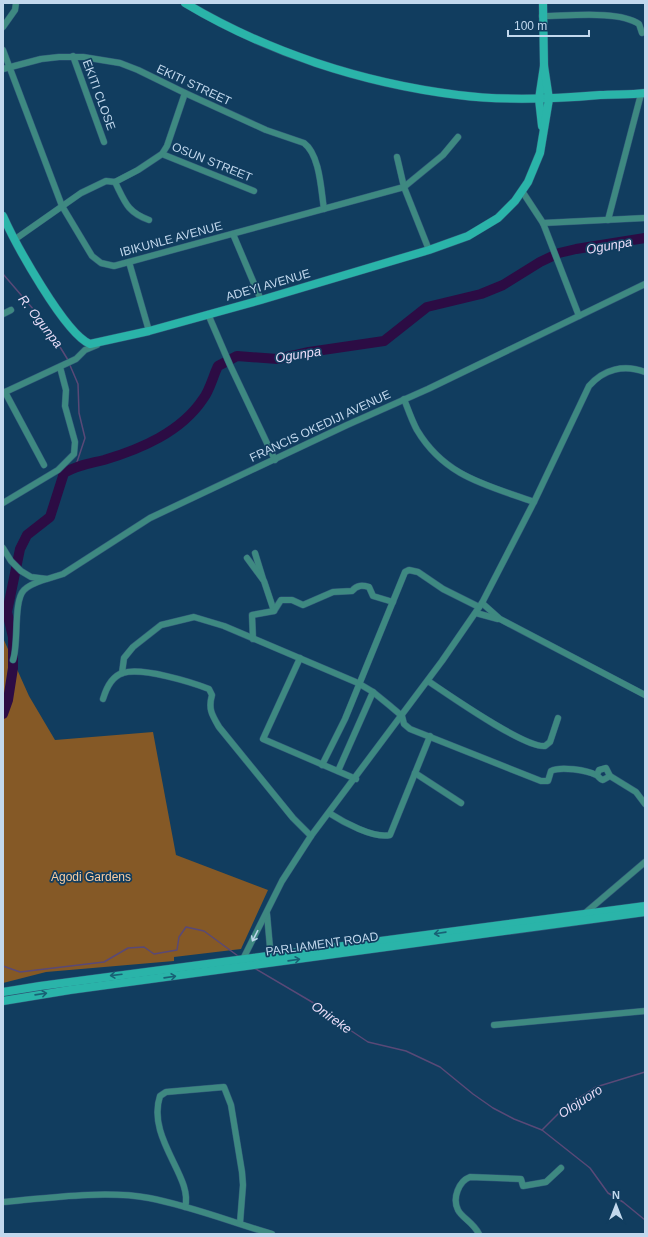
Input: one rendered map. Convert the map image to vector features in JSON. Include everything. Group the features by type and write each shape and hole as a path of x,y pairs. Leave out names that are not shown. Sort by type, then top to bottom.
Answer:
{"main road":[{"path":"185,3 220,23 258,40 330,68 407,86 458,95 539,99 643,93"},
{"path":"543,3 542,16 544,66 549,99"},
{"name":"ADEYI AVENUE","path":"543,128 539,99 544,66"},
{"name":"ADEYI AVENUE","path":"3,216 14,240 38,281 80,337 90,344 103,342 261,300 429,250 468,236 498,218 528,182 540,153 549,99"},
{"name":"PARLIAMENT ROAD","path":"3,992 48,985 271,959 583,917 645,906"},
{"name":"PARLIAMENT ROAD","path":"583,917 645,912"},
{"name":"PARLIAMENT ROAD","path":"3,1001 271,959"}],"street":[{"path":"3,27 15,10 16,3"},
{"path":"542,16 609,16 625,18 639,24 642,33"},
{"name":"IBIKUNLE AVENUE","path":"3,50 6,68 62,206 92,256 101,263 114,266 404,187 443,155 458,137"},
{"name":"EKITI STREET","path":"6,68 41,59 73,56 120,64 138,70 185,94 266,130 304,143 309,147 315,158 324,209"},
{"name":"EKITI CLOSE","path":"73,56 104,142"},
{"path":"608,220 643,93"},
{"path":"14,240 96,184 106,181 114,182 138,170 162,154 167,146 185,94"},
{"name":"OSUN STREET","path":"162,154 254,191"},
{"path":"396,157 404,187 429,250"},
{"path":"114,182 127,206 135,215 149,220"},
{"path":"522,191 543,223 579,316"},
{"path":"543,223 645,218"},
{"path":"233,234 261,300"},
{"path":"129,262 149,331"},
{"name":"FRANCIS OKEDIJI AVENUE","path":"13,660 15,652 18,608 22,592 31,585 63,574 150,518 645,284"},
{"path":"3,314 11,310"},
{"path":"208,314 230,365 275,460"},
{"path":"44,465 4,393 76,359 85,350 103,342"},
{"path":"3,503 58,470 74,454 75,442 65,406 66,390 62,366"},
{"path":"246,962 244,957 282,881 311,836 356,779 479,608 534,502 589,386 596,378 615,369 638,369 645,372"},
{"path":"404,399 417,430 434,453 451,469 474,480 534,502"},
{"path":"3,548 11,561 21,572 31,577 47,579"},
{"path":"255,553 274,611"},
{"path":"247,558 264,581"},
{"path":"322,765 345,719 358,683 405,572 409,570 418,572 443,589 645,695"},
{"path":"253,639 252,615 274,611 281,600 292,600 303,604 314,601 321,596 333,592 352,591 355,587 362,585 369,587 373,596 393,602"},
{"path":"479,608 500,619"},
{"path":"122,673 124,658 127,652 161,625 194,617 224,626 358,683 373,692 402,716 404,724 410,729 543,782 550,780 551,771 555,769 571,769 597,775 603,780 610,776"},
{"path":"300,658 263,739 356,779"},
{"path":"103,699 106,689 113,679 122,673 131,672 161,675 193,682 209,689 212,695 210,712 219,727 293,818 311,836"},
{"path":"428,680 473,711 534,746 545,746 550,742 558,718"},
{"path":"338,771 373,692"},
{"path":"329,814 345,823 365,831 384,836 390,835 430,736"},
{"path":"597,775 599,770 604,768 609,770 610,776 636,792 645,804"},
{"path":"415,774 461,803"},
{"path":"583,917 645,862"},
{"path":"267,913 271,959"},
{"path":"494,1025 645,1011"},
{"path":"185,1207 187,1200 183,1185 166,1148 158,1125 160,1096 166,1092 224,1087 231,1105 242,1172 243,1185 240,1223"},
{"path":"479,1234 476,1227 457,1209 456,1200 459,1184 463,1179 470,1177 521,1179 523,1186 546,1182 561,1168"},
{"path":"3,1202 88,1195 150,1198 240,1223 272,1234"}],"green space":[{"name":"Agodi Gardens","path":"3,638 29,696 55,740 153,732 176,855 268,890 241,949 174,957 174,961 46,972 3,983"}],"waterway":[{"name":"Ogunpa","path":"3,714 8,700 13,668 13,637 7,612 20,549 27,535 50,517 64,473 79,466 118,456 146,445 172,430 194,411 203,399 208,391 218,366 237,356 278,359 309,352 384,341 427,307 481,294 503,285 540,262 559,253 645,238"},
{"name":"R. Ogunpa","path":"3,274 46,324 68,360"},
{"name":"R. Ogunpa","path":"69,363 78,384 79,413 85,438 76,465"},
{"name":"Onireke","path":"3,966 20,972 104,962 128,948 144,947 154,954 177,950 179,937 186,927 204,931 238,956"},
{"name":"Onireke","path":"254,968 317,1005 335,1020 368,1042 406,1051 440,1067 493,1108 514,1119 542,1130 590,1168 608,1193 623,1202 645,1220"},
{"name":"Olojuoro","path":"542,1130 564,1108 596,1087 645,1072"}]}
